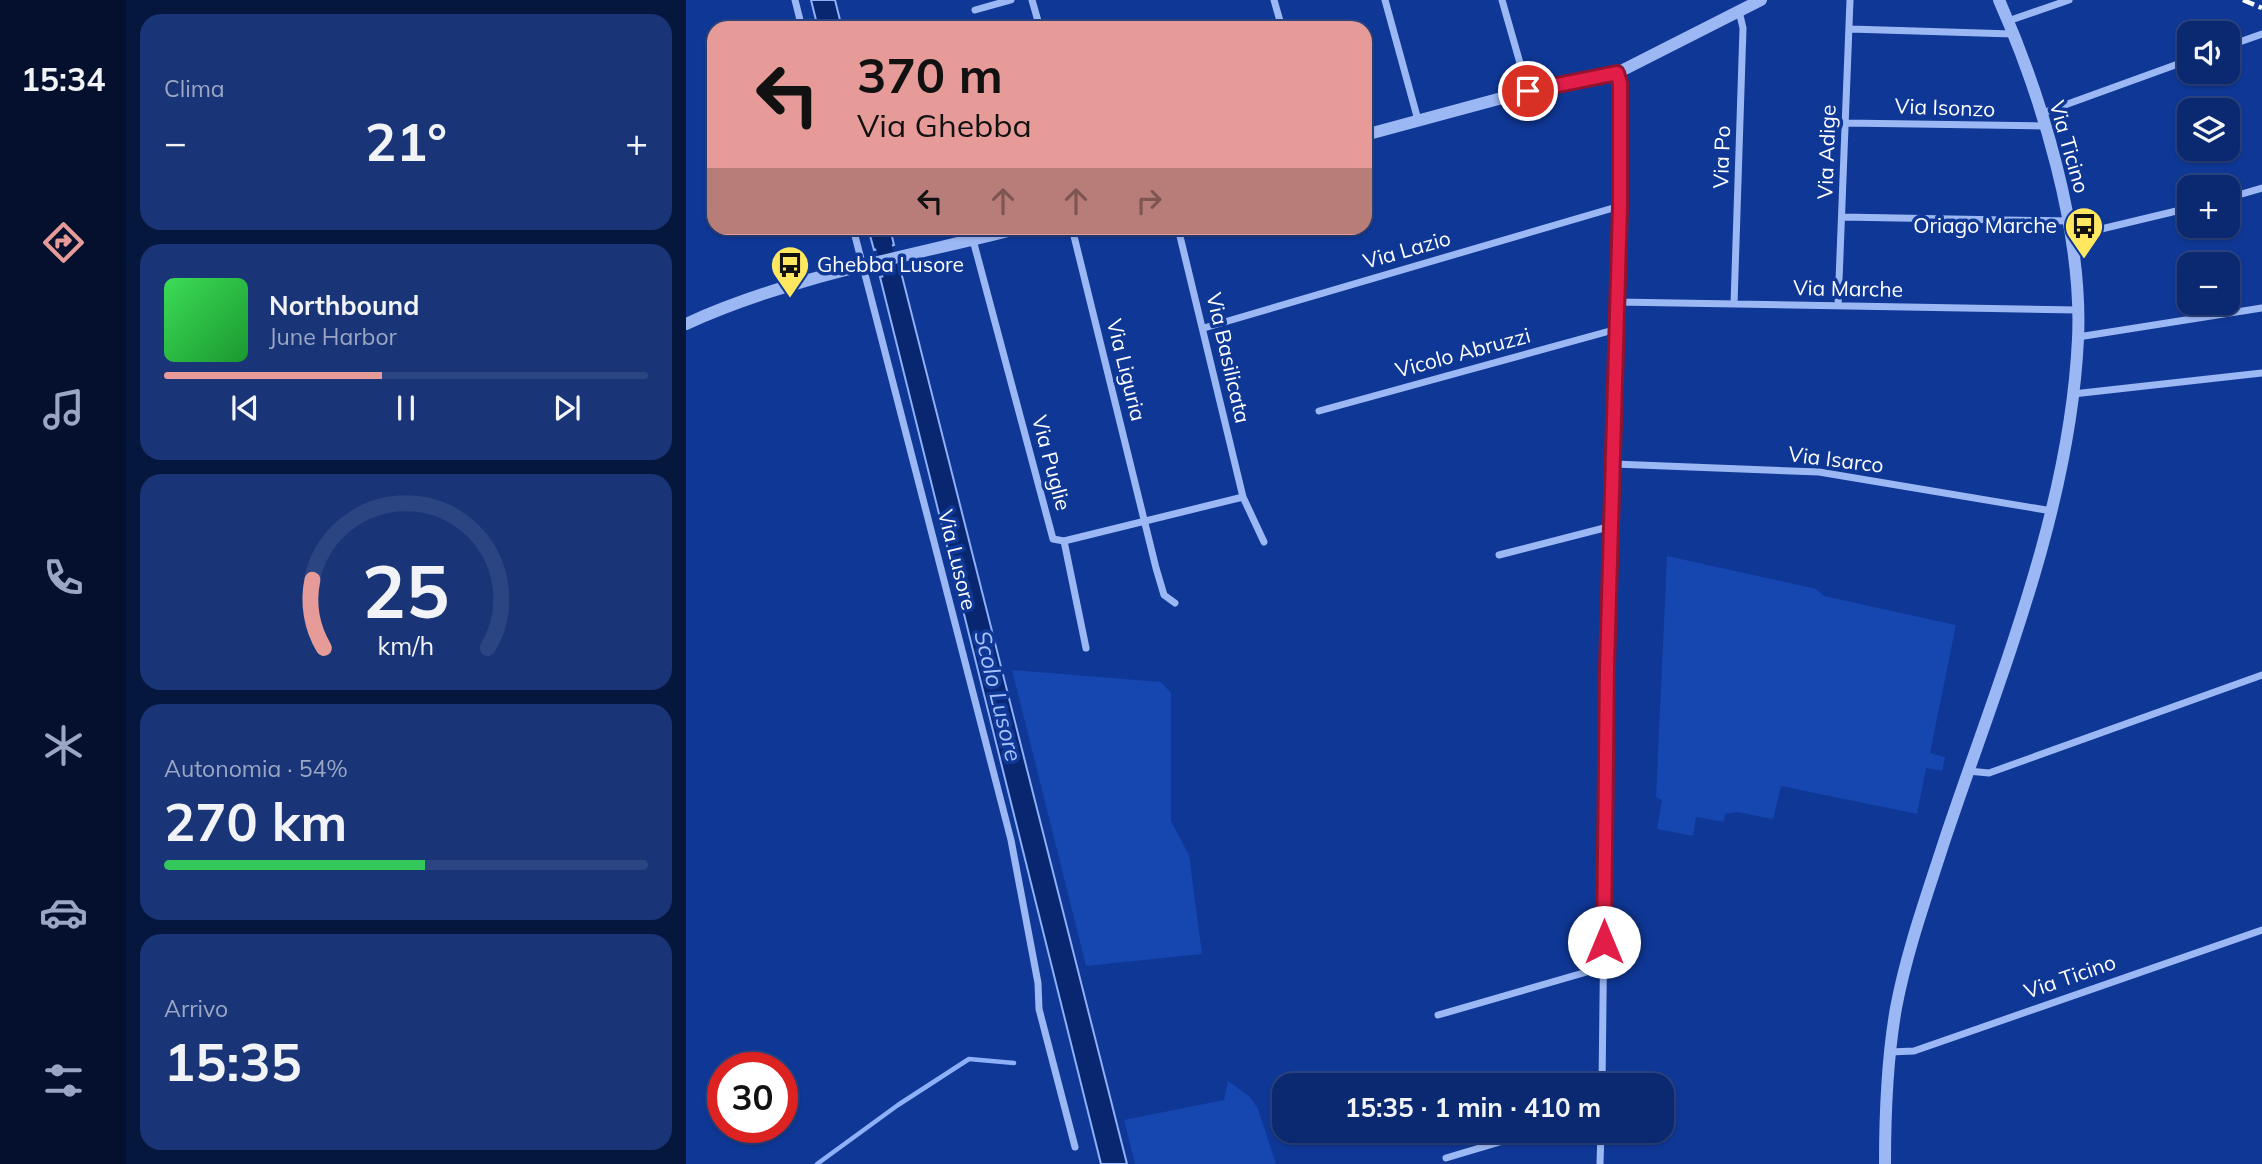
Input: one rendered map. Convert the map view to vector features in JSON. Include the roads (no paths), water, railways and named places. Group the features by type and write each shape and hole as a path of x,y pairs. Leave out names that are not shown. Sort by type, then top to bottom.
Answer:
{"street":[{"path":"795,0 800,21"},
{"path":"975,10 1011,0"},
{"path":"1032,0 1038,21"},
{"path":"1274,0 1280,21"},
{"path":"1385,0 1418,120"},
{"path":"1502,0 1528,91"},
{"path":"1372,133 1528,91 1617,73 1761,0"},
{"name":"Via Adige","path":"1838,306 1850,0"},
{"name":"Via Ticino","path":"1885,1164 1890,1052 1907,960 2052,511 2073,394 2078,337 2070,221 2041,120 1999,0"},
{"path":"2008,21 2068,0"},
{"name":"Via Po","path":"1734,304 1743,28 1739,11"},
{"path":"1850,29 2013,34"},
{"path":"2240,42 2262,34"},
{"path":"2041,120 2177,65"},
{"path":"1602,1073 1604,817 1620,206 1621,94 1617,73"},
{"name":"Via Isonzo","path":"1845,123 2041,120"},
{"path":"2240,194 2262,188"},
{"name":"Via Lazio","path":"1204,328 1620,206"},
{"path":"2072,236 2177,211"},
{"path":"1842,217 2070,221"},
{"name":"Via Lusore","path":"855,235 866,267 1011,841 1038,983 1039,1009 1075,1147"},
{"path":"686,324 723,307 797,283 993,235"},
{"name":"Via Liguria","path":"1074,235 1164,595 1175,603"},
{"name":"Via Basilicata","path":"1180,235 1243,497"},
{"name":"Via Puglie","path":"974,240 1053,539 1064,541 1243,497"},
{"name":"Via Marche","path":"1617,303 2077,310"},
{"path":"2078,337 2262,308"},
{"name":"Vicolo Abruzzi","path":"1319,411 1617,329"},
{"path":"2073,394 2262,373"},
{"name":"Via Isarco","path":"1614,464 1819,472 2052,511"},
{"path":"1243,497 1264,542"},
{"path":"1499,555 1612,526"},
{"path":"1064,541 1086,648"},
{"path":"1968,771 1989,773 2262,675"},
{"name":"Via Ticino","path":"1890,1052 1914,1051 2262,930"},
{"path":"1438,1015 1604,967"},
{"path":"1446,1157 1495,1143"},
{"path":"1600,1164 1601,1143"}],"water":[{"path":"811,0 835,0 840,21 816,21"},
{"path":"870,235 892,235 894,245 874,250"},
{"path":"901,272 1127,1164 1101,1164 880,277"}],"waterway":[{"name":"Scolo Lusore","path":"881,235 896,293"},
{"path":"817,1164 898,1105 969,1059 1014,1063"}],"railway":[{"path":"2243,0 2262,8"}],"place":[{"name":"Oriago Marche","path":"2084,260"},
{"name":"Ghebba Lusore","path":"790,299"}]}
